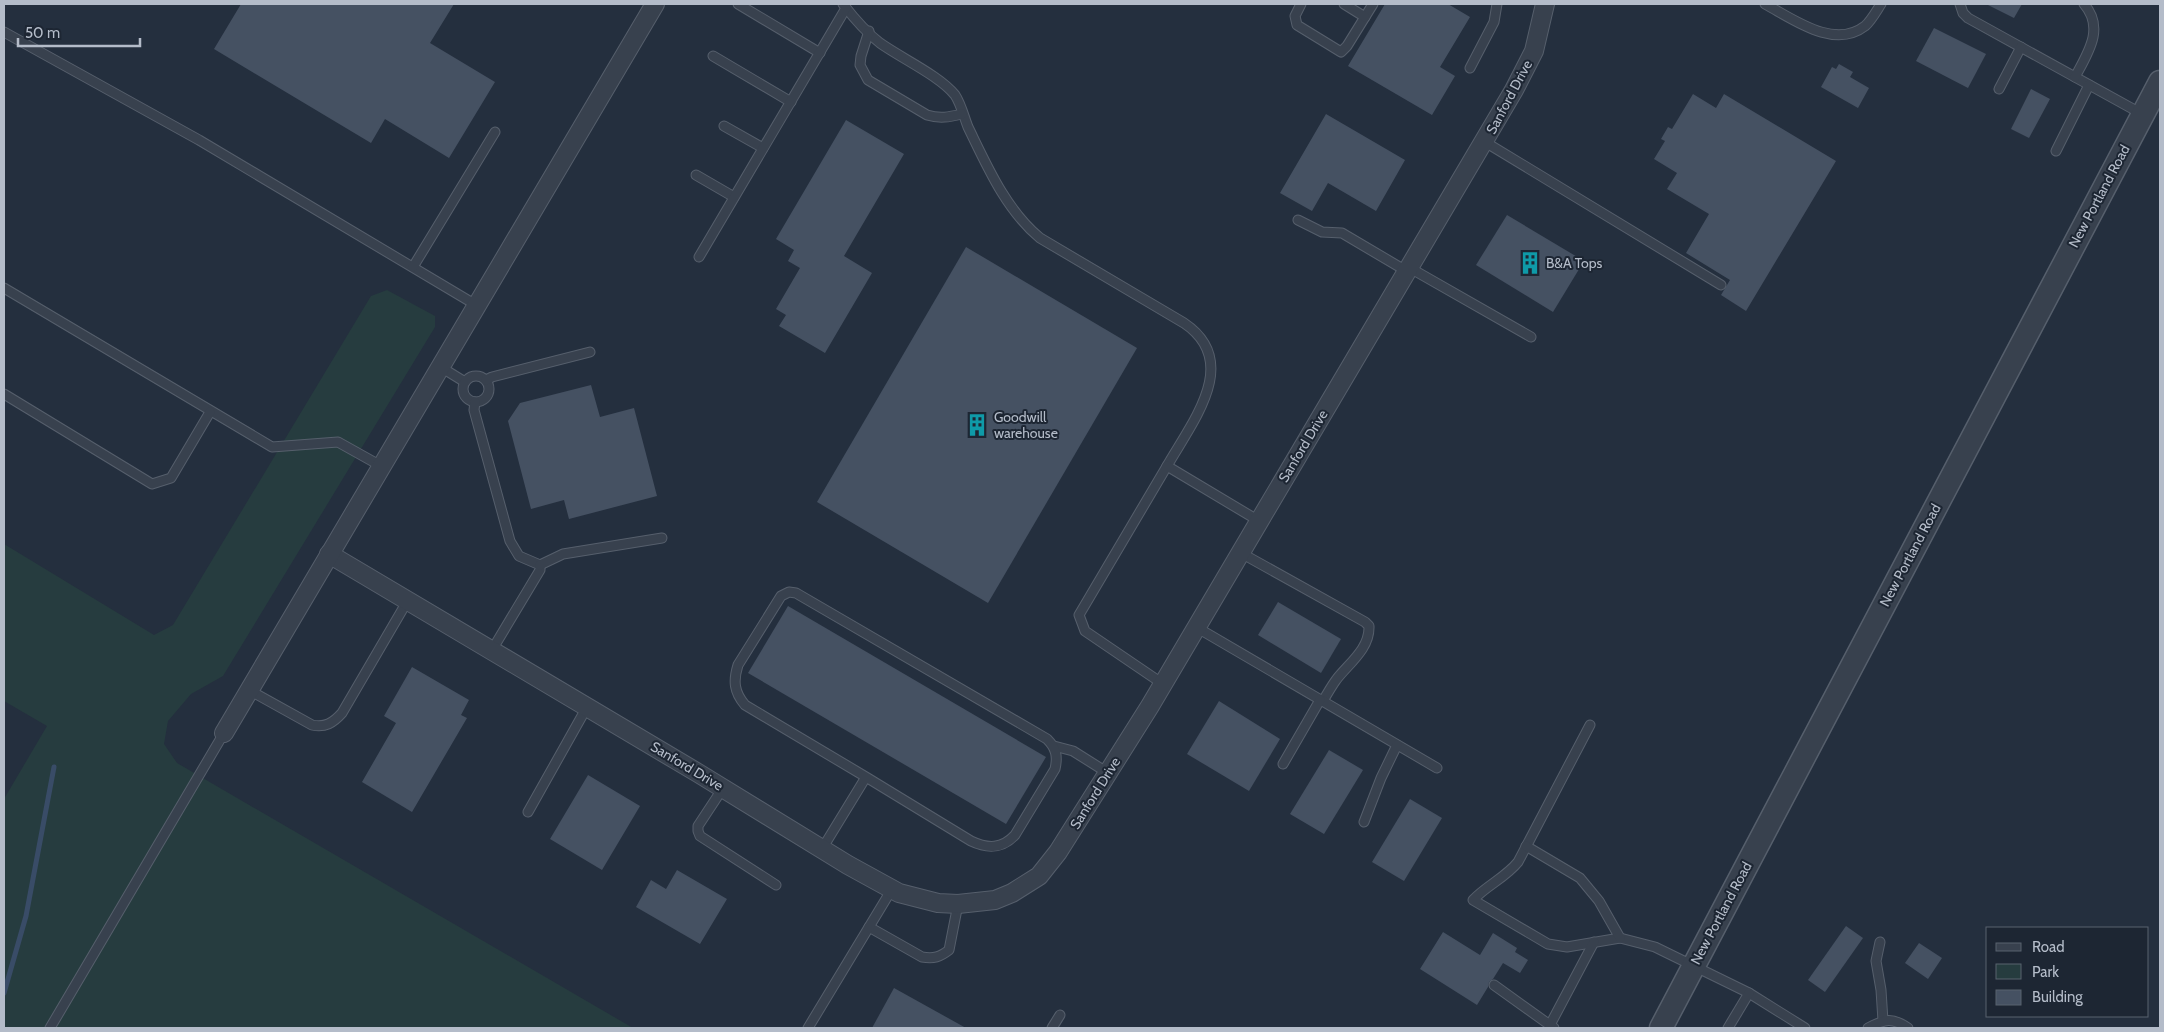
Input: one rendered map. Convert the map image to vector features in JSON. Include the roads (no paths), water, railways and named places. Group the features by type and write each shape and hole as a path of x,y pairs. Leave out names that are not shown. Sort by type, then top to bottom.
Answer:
{"street":[{"path":"224,733 439,366 655,4"},
{"name":"Sanford Drive","path":"329,554 892,889 938,903 958,904 996,900 1012,893 1039,876 1058,852 1163,684 1485,142 1534,51 1545,4"},
{"name":"New Portland Road","path":"1661,1028 2160,82"}],"lane":[{"path":"738,4 820,53"},
{"path":"1301,4 1295,16 1297,26 1338,52 1344,51 1348,46 1373,4"},
{"path":"1344,4 1365,17"},
{"path":"1470,68 1494,22 1497,4"},
{"path":"1765,4 1811,29 1832,34 1852,32 1865,25 1881,4"},
{"path":"1960,4 1963,13 1968,18 2143,114"},
{"path":"2075,77 2092,45 2095,33 2093,16 2084,4"},
{"path":"699,257 820,53 845,6 878,42 945,85 955,96 962,114 1005,197 1016,216 1026,227 1040,238 1197,332 1204,341 1210,355 1211,381 1204,399 1167,466 1079,615 1085,631 1163,684"},
{"path":"869,31 860,56 860,65 868,80 927,115 937,118 948,118 962,114"},
{"path":"4,32 198,140 476,305"},
{"path":"1999,89 2021,47"},
{"path":"713,56 791,102"},
{"path":"2056,151 2089,85"},
{"path":"724,126 763,148"},
{"path":"413,267 495,132"},
{"path":"1485,142 1721,285"},
{"path":"696,175 734,197"},
{"path":"1298,220 1322,232 1342,233 1530,337"},
{"path":"4,288 210,412 272,447 338,442 381,466"},
{"path":"486,380 590,352"},
{"path":"439,366 465,382"},
{"path":"474,376 486,380 488,393 483,400 475,402 465,396 463,388 465,382 474,376"},
{"path":"4,394 152,484 171,478 210,412"},
{"path":"475,402 474,410 510,541 519,556 540,565 563,554 662,538"},
{"path":"1167,466 1259,522"},
{"path":"1241,553 1366,622 1369,626 1366,643 1321,700 1283,764"},
{"path":"492,650 540,570 540,565"},
{"path":"1054,746 1058,758 1055,769 1015,835 1008,843 998,847 989,847 971,841 745,705 738,697 735,676 738,665 781,596 789,592 796,593 1046,739 1054,746 1073,751 1108,773"},
{"path":"249,690 312,726 320,727 334,721 342,713 408,600"},
{"path":"1196,627 1437,768"},
{"path":"528,812 587,707"},
{"path":"1590,725 1526,846 1510,871 1473,900 1548,944 1567,947 1620,938 1655,947 1749,993 1805,1028"},
{"path":"50,1028 224,733"},
{"path":"1364,822 1381,778 1397,745"},
{"path":"822,849 866,777"},
{"path":"723,788 698,826 700,836 776,884"},
{"path":"1526,846 1580,878 1599,901 1620,938"},
{"path":"808,1028 892,889"},
{"path":"869,927 922,957 930,959 940,957 949,950 958,904"},
{"path":"1494,985 1552,1027 1594,942"},
{"path":"1880,942 1876,961 1881,990 1883,1021"},
{"path":"1728,1028 1749,993"},
{"path":"1052,1028 1060,1015"},
{"path":"1868,1028 1883,1021 1893,1019 1908,1028"}],"waterway":[{"path":"4,993 26,916 54,767"}],"place":[{"name":"B&A Tops","path":"1530,263"},
{"name":"Goodwill warehouse","path":"977,425"}]}
